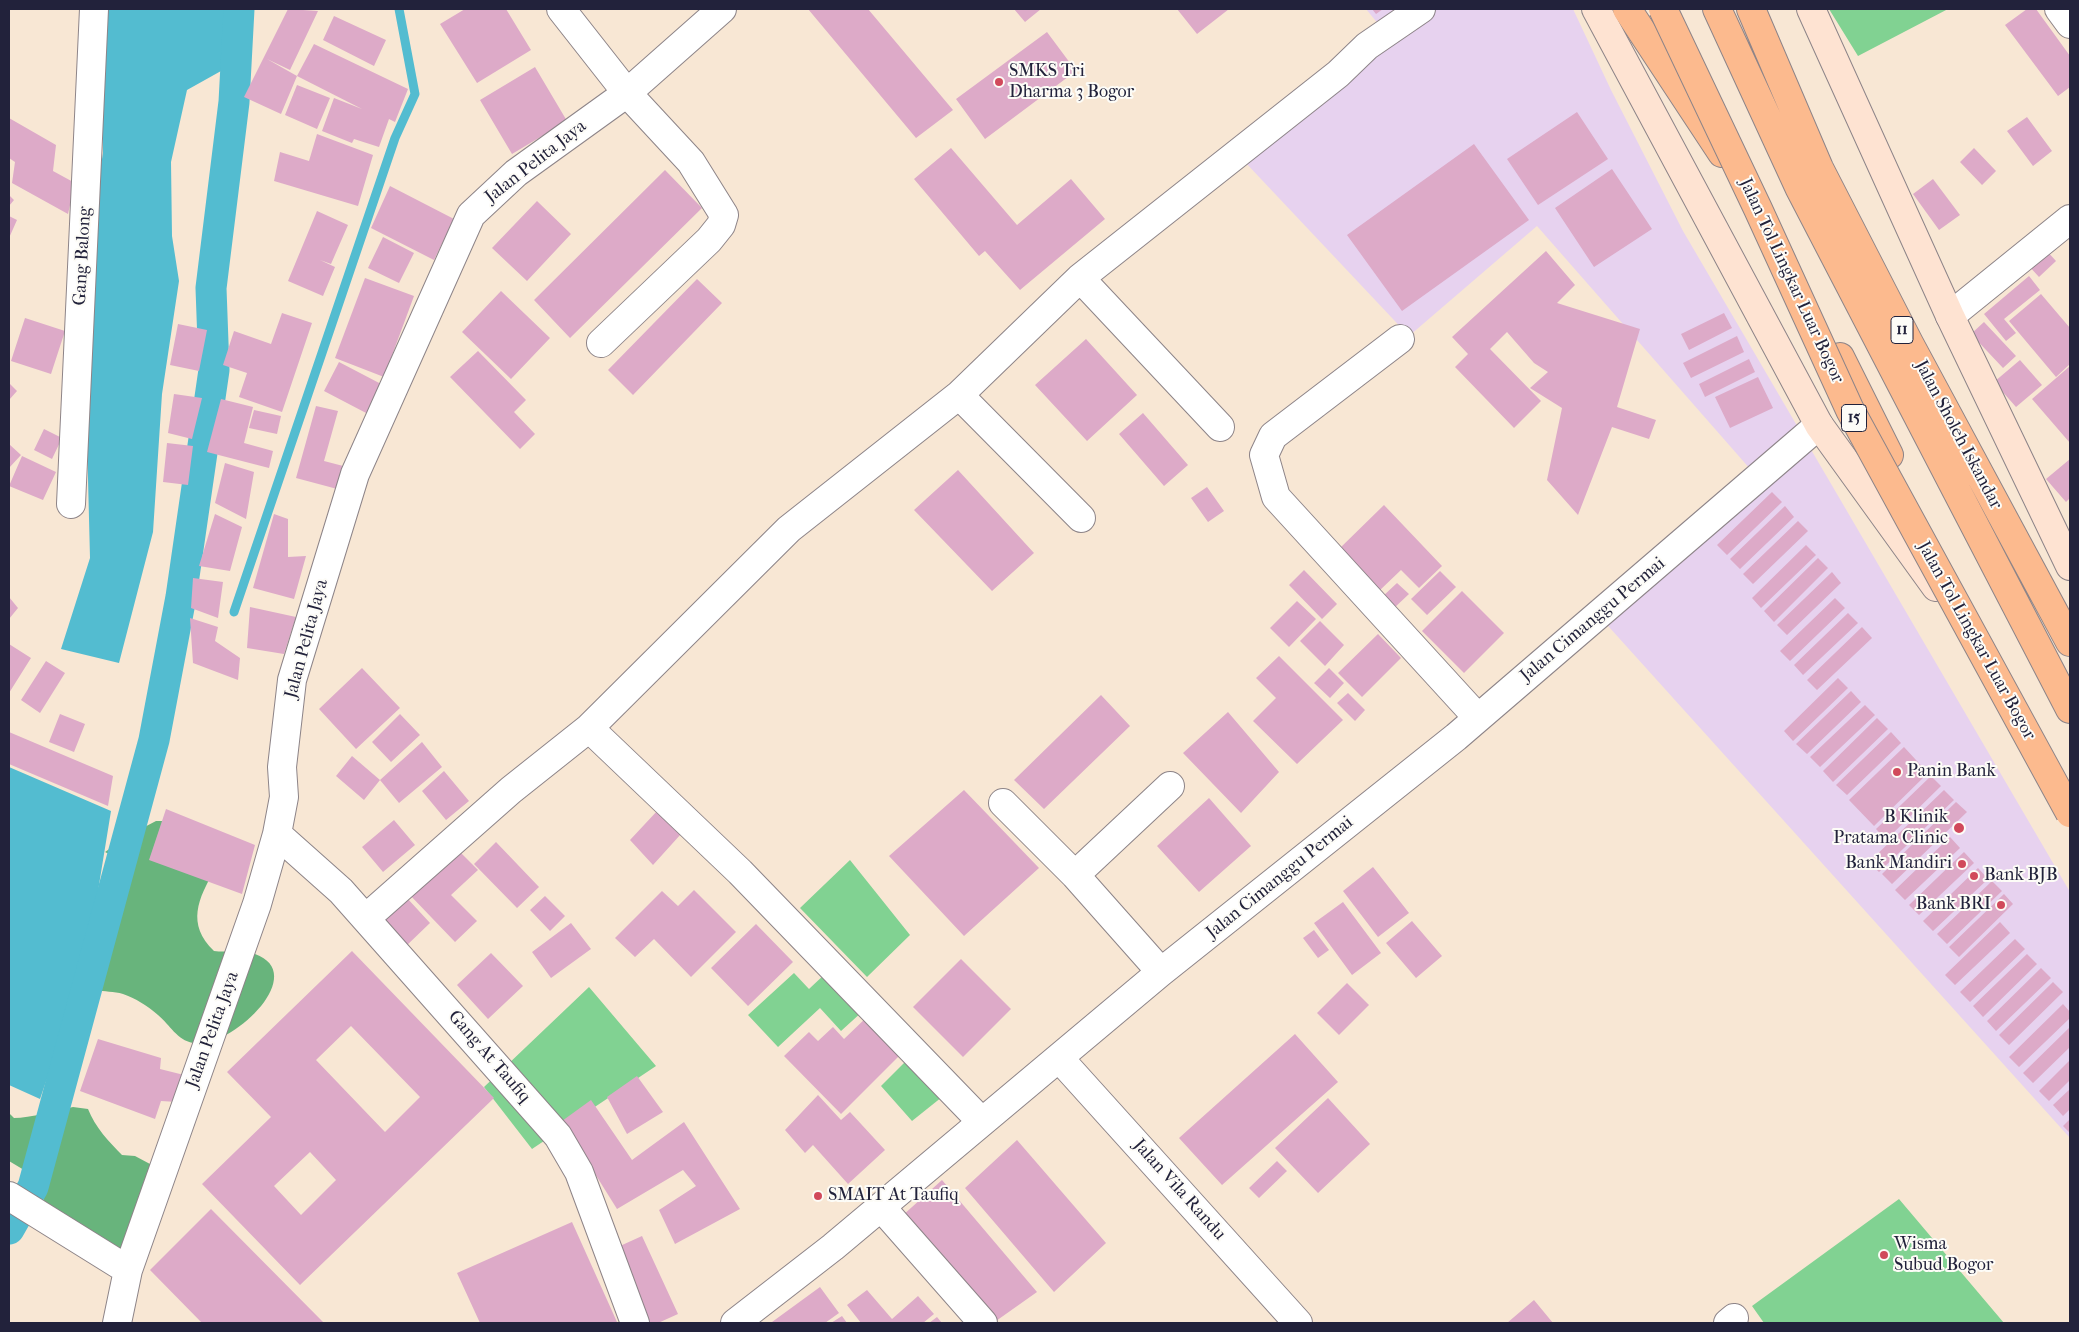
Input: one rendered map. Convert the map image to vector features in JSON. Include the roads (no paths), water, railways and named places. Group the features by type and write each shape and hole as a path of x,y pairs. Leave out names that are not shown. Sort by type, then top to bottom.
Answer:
{"highway":[{"path":"1627,9 1758,209"},
{"name":"Jalan Tol Lingkar Luar Bogor","path":"1663,9 1758,209 1850,410 2070,814"},
{"path":"1678,9 1851,380 2004,682 2070,802"},
{"path":"1717,9 1799,188 2070,709"},
{"path":"1732,9 1799,188"},
{"name":"Jalan Sholeh Iskandar","path":"1751,9 1828,185 1909,343 2070,642"}],"street":[{"name":"Gang Balong","path":"71,504 94,9"},
{"path":"561,9 627,93 691,162 724,215 721,225 709,240 601,343"},
{"name":"Jalan Pelita Jaya","path":"118,1323 128,1270 257,904 277,834 284,797 282,767 292,680 355,474 471,215 516,173 627,93 722,9"},
{"path":"366,918 511,790 589,728 789,529 959,395 1080,278 1338,74 1367,46 1421,9"},
{"path":"1596,9 1819,425 2004,682"},
{"path":"1811,9 1950,316 2070,566"},
{"path":"2059,9 2070,24"},
{"path":"1950,316 2070,219"},
{"path":"1080,278 1220,427"},
{"path":"1400,339 1273,436 1264,455 1276,497 1478,718"},
{"path":"959,395 1081,518"},
{"name":"Jalan Cimanggu Permai","path":"735,1323 881,1207 1161,972 1478,718 1819,425"},
{"path":"589,728 740,872 982,1122"},
{"path":"1075,875 1170,786"},
{"path":"1003,803 1075,875 1161,972"},
{"name":"Gang At Taufiq","path":"277,834 341,891 558,1136 579,1172 635,1323"},
{"name":"Jalan Vila Randu","path":"1059,1058 1298,1323"},
{"path":"9,1196 128,1270"},
{"path":"881,1207 885,1209 983,1323"}],"water":[{"path":"101,9 225,9 221,71 187,90 171,162 172,236 179,281 162,394 153,532 119,663 61,649 90,558 86,399 91,225 103,153"},
{"path":"9,767 111,811 86,965 40,1099 9,1085"}],"waterway":[{"path":"9,1229 33,1187 154,740 181,597 214,370 211,288 234,102 239,9"},
{"path":"234,612 395,138 415,94 399,9"}],"place":[{"name":"SMKS Tri Dharma 3 Bogor","path":"999,82"},
{"name":"Panin Bank","path":"1897,772"},
{"name":"B Klinik Pratama Clinic","path":"1959,828"},
{"name":"Bank Mandiri","path":"1962,864"},
{"name":"Bank BJB","path":"1974,876"},
{"name":"Bank BRI","path":"2001,905"},
{"name":"SMAIT At Taufiq","path":"818,1196"},
{"name":"Wisma Subud Bogor","path":"1884,1255"}]}
